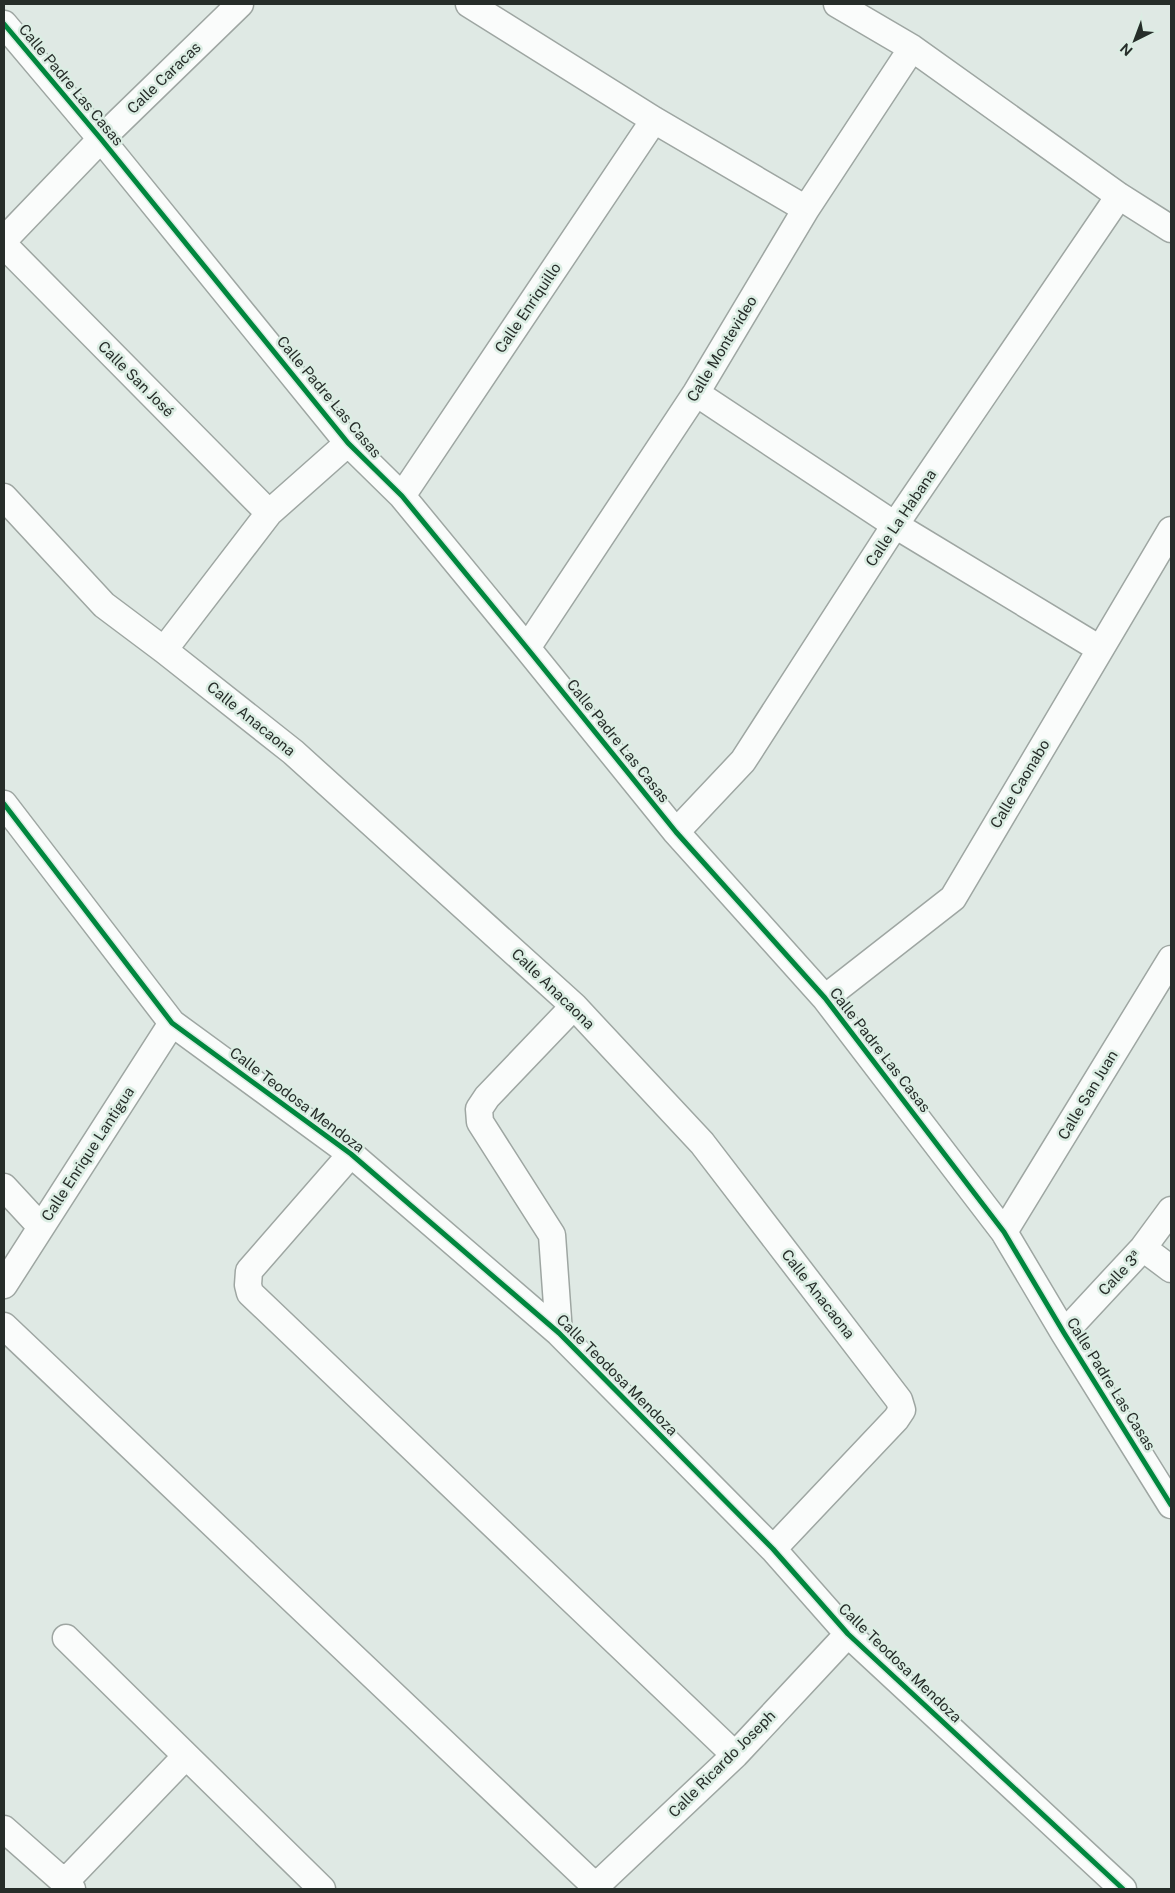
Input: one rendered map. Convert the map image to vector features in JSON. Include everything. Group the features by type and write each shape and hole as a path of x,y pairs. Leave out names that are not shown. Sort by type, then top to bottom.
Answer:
{"street":[{"path":"4,12 12,4"},
{"name":"Calle Caracas","path":"4,240 101,139 240,4"},
{"path":"469,4 654,120 806,209"},
{"path":"838,4 912,48 1119,196 1171,229"},
{"name":"Calle Padre Las Casas","path":"4,24 101,139 348,443 402,496 676,832 825,998 1004,1232 1064,1333 1171,1505"},
{"name":"Calle Montevideo","path":"527,648 696,392 806,209 912,48"},
{"name":"Calle Enriquillo","path":"402,496 654,120"},
{"name":"Calle La Habana","path":"676,832 743,761 895,526 1119,196"},
{"name":"Calle San José","path":"4,245 269,513"},
{"path":"696,392 895,526 1100,649"},
{"path":"164,650 269,513 348,443"},
{"name":"Calle Anacaona","path":"4,497 104,605 293,752 574,1006 702,1143 899,1400 902,1410 896,1419 773,1549"},
{"name":"Calle Caonabo","path":"825,998 953,898 1171,530"},
{"name":"Calle Teodosa Mendoza","path":"4,804 172,1023 351,1154 559,1333 773,1549 848,1634 1123,1889"},
{"name":"Calle San Juan","path":"1004,1232 1171,959"},
{"path":"559,1333 552,1235 480,1122 479,1109 487,1097 574,1006"},
{"name":"Calle Enrique Lantigua","path":"4,1285 172,1023"},
{"path":"351,1154 249,1271 248,1285 250,1293 735,1755"},
{"path":"4,1187 42,1227"},
{"name":"Calle 3ª","path":"1064,1333 1143,1248 1171,1210"},
{"path":"1143,1248 1171,1269"},
{"path":"4,1326 594,1887"},
{"name":"Calle Ricardo Joseph","path":"594,1887 735,1755 848,1634"},
{"path":"66,1638 322,1889"},
{"path":"4,1829 69,1886 186,1756"}],"cycle path":[{"path":"4,24 101,139 348,443 402,496 676,832 825,998 1004,1232 1064,1333 1171,1505"},
{"path":"4,804 172,1023 351,1154 559,1333 773,1549 848,1634 1123,1889"}]}
